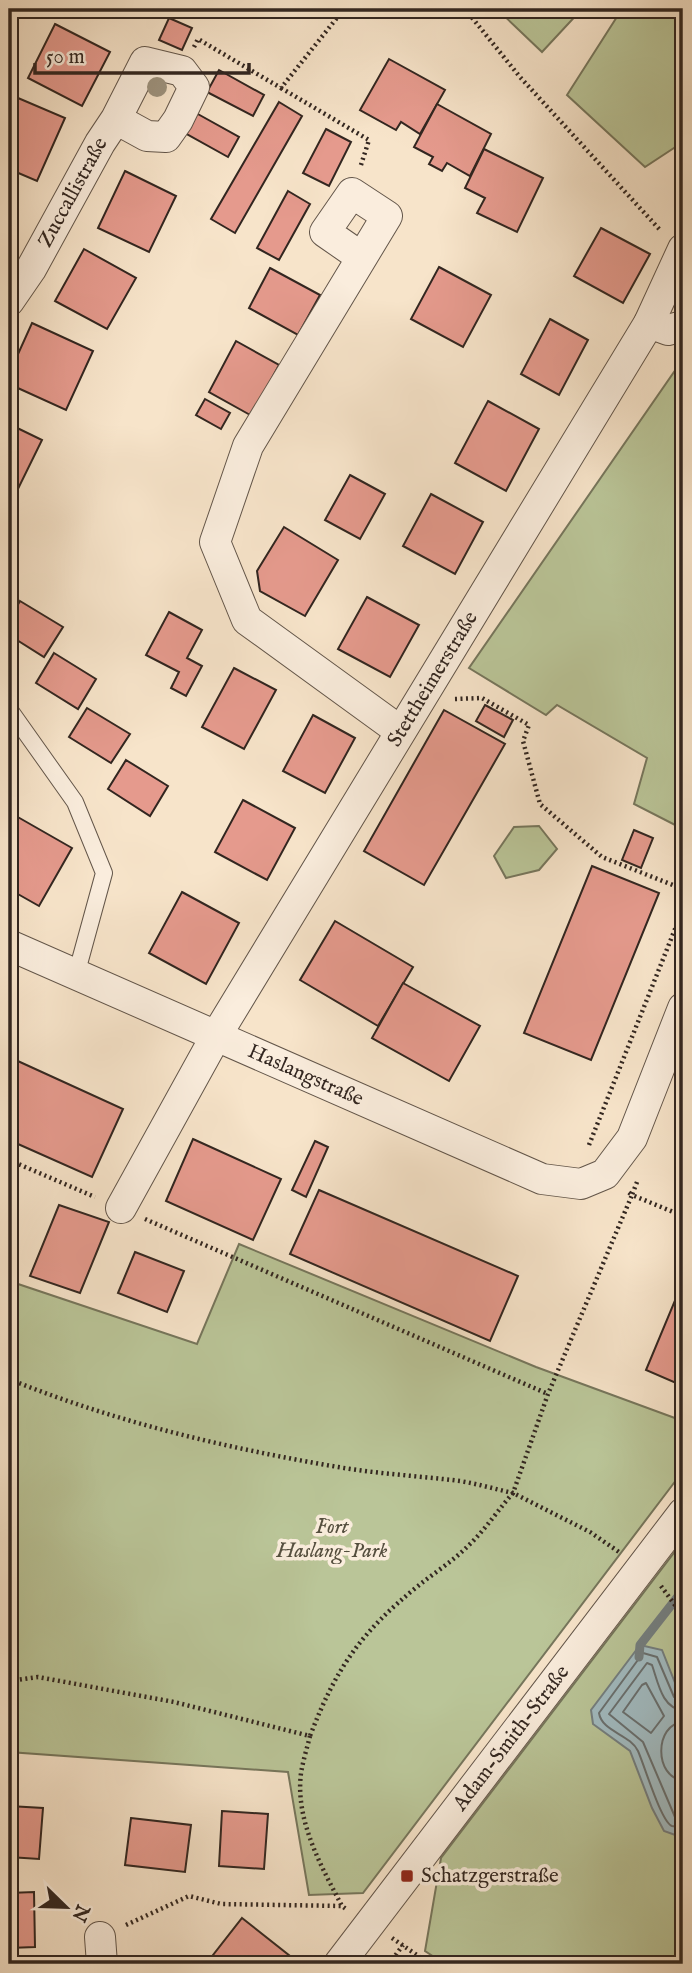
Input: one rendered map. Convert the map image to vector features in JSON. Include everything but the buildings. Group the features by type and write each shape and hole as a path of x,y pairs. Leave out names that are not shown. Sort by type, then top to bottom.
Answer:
{"street":[{"name":"Zuccallistraße","path":"9,301 31,269 145,62 182,71 194,87 178,120 166,137 147,136 116,119"},
{"path":"361,257 325,232 352,192 387,216 248,446 215,542 247,620 400,732"},
{"name":"Stettheimerstraße","path":"121,1208 216,1036 649,323 679,264"},
{"path":"649,323 668,330 683,326"},
{"name":"Haslangstraße","path":"9,945 542,1179 581,1184 605,1174 632,1138 683,1008"},
{"name":"Adam-Smith-Straße","path":"339,1964 683,1513"}],"lane":[{"path":"9,709 75,802 104,873 76,975"}],"path":[{"path":"281,88 344,9"},
{"path":"465,9 679,264"},
{"path":"182,71 198,39 369,140 352,192"},
{"path":"425,691 440,699 482,698 528,725 523,741 540,804 602,857 683,889"},
{"path":"9,1160 548,1394"},
{"path":"632,1195 683,1216"},
{"path":"9,1379 132,1422 243,1450 342,1468 463,1482 513,1493 590,1532 641,1568"},
{"path":"342,1906 317,1858 304,1815 301,1775 310,1736 325,1697 349,1654 375,1625 415,1588 468,1547 513,1493"},
{"path":"666,1590 683,1616"},
{"path":"9,1681 38,1677 174,1702 310,1736"},
{"path":"101,1950 189,1896 221,1904 342,1906 430,1964"},
{"path":"388,1964 403,1945"}],"green space":[{"path":"497,9 582,9 542,52"},
{"path":"622,9 670,9 683,22 683,142 645,167 567,95"},
{"path":"683,359 683,829 634,804 647,758 557,705 546,715 469,668"},
{"path":"539,826 557,849 539,870 506,878 494,856 514,827"},
{"name":"Fort Haslang-Park","path":"239,1244 536,1367 683,1421 683,1471 363,1893 309,1895 288,1772 9,1752 9,1281 197,1344"},
{"path":"683,1541 683,1964 445,1964 425,1951 441,1858"}],"water":[{"path":"640,1645 662,1650 683,1703 683,1734 678,1741 677,1757 683,1770 683,1829 678,1836 664,1831 630,1751 593,1724 591,1710"}],"waterway":[{"path":"639,1657 640,1645 683,1590"}],"place":[{"name":"Schatzgerstraße","path":"407,1876"}]}
